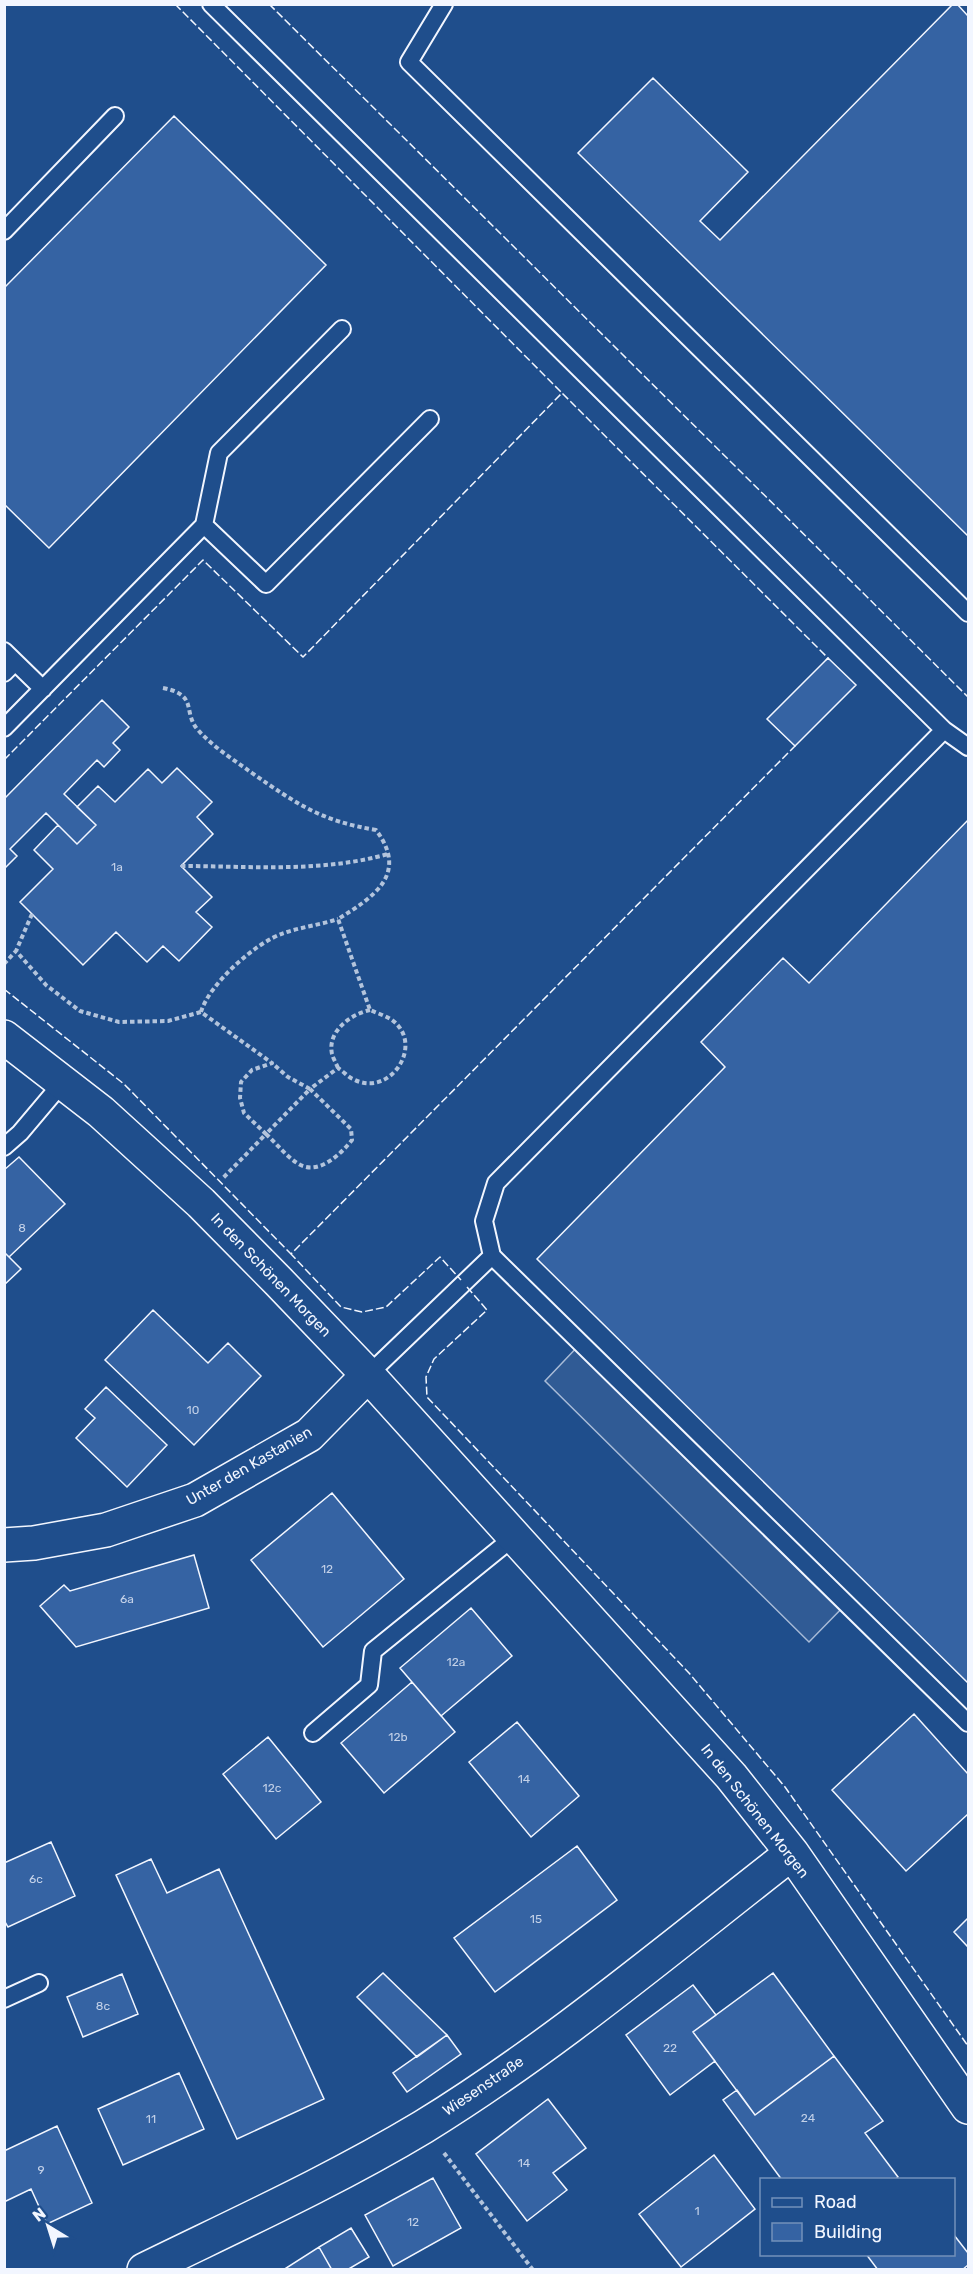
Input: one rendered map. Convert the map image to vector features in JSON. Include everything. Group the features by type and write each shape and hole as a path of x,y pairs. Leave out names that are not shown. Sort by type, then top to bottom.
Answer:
{"street":[{"name":"In den Schönen Morgen","path":"4,1037 101,1112 201,1203 368,1375 731,1776 792,1853 969,2107"},
{"name":"Unter den Kastanien","path":"4,1545 34,1543 106,1530 195,1500 309,1435 368,1375"},
{"name":"Wiesenstraße","path":"144,2270 319,2186 423,2126 547,2044 792,1853"}],"lane":[{"path":"211,4 944,730 969,747"},
{"path":"444,4 409,62 969,613"},
{"path":"4,231 116,116"},
{"path":"4,728 204,525 219,453 342,329"},
{"path":"204,525 266,584 430,419"},
{"path":"8,662 42,689"},
{"path":"944,730 496,1183 484,1221 492,1256 969,1723"},
{"path":"4,1147 20,1133 63,1082"},
{"path":"368,1375 492,1256"},
{"path":"313,1733 369,1684 373,1651 514,1537"},
{"path":"4,1999 39,1983"}],"path":[{"path":"163,688 174,690 185,697 196,728 228,756 300,806 332,820 376,830 384,840 388,854 389,872 385,882 371,897 338,919 282,933 261,945 238,963 213,990 204,1002 201,1012"},
{"path":"181,866 336,865 364,861 388,854"},
{"path":"4,964 16,951 32,914"},
{"path":"338,919 370,1010"},
{"path":"16,951 46,985 80,1011 119,1022 168,1021 201,1012"},
{"path":"370,1010 393,1021 405,1036 406,1054 398,1068 387,1079 371,1083 354,1080 338,1068 332,1052 334,1037 343,1023 356,1013 370,1010"},
{"path":"201,1012 272,1062 288,1077 310,1089 351,1129 352,1140 340,1155 325,1164 311,1168 297,1164 244,1113 240,1098 241,1082 252,1070 272,1062"},
{"path":"201,1203 219,1181 310,1089 338,1068"},
{"path":"423,2126 533,2270"}],"shaded area":[{"path":"581,1343 847,1603 809,1642 545,1381"}],"building":[{"path":"953,4 957,4 968,16 968,536 578,153 653,78 748,172 700,221 720,240"},
{"path":"174,116 326,265 49,548 4,504 4,288"},
{"path":"828,658 856,685 795,746 767,719"},
{"path":"102,700 129,727 113,743 120,750 104,767 97,760 64,794 96,825 77,844 46,813 10,849 17,856 4,869 4,799"},
{"path":"177,768 212,802 197,817 213,834 181,866 212,897 196,912 212,927 179,961 163,946 147,962 116,932 83,965 20,902 53,869 34,850 58,825 77,844 96,825 77,807 98,786 115,802 148,769 162,783"},
{"path":"968,820 968,1683 537,1259 725,1067 701,1042 783,958 809,983"},
{"path":"19,1157 65,1204 9,1257 4,1252 4,1170"},
{"path":"4,1252 21,1269 4,1285"},
{"path":"153,1310 208,1363 228,1343 261,1376 194,1445 105,1360"},
{"path":"106,1387 167,1445 127,1487 76,1438 95,1418 85,1409"},
{"path":"332,1493 404,1579 323,1647 251,1560"},
{"path":"194,1555 209,1608 76,1647 40,1606 64,1585 70,1591"},
{"path":"471,1608 512,1656 441,1716 400,1668"},
{"path":"412,1682 455,1732 384,1793 341,1743"},
{"path":"914,1714 968,1774 968,1814 906,1871 832,1790"},
{"path":"517,1722 579,1796 531,1837 469,1762"},
{"path":"268,1737 321,1802 276,1839 223,1774"},
{"path":"51,1842 75,1896 8,1927 4,1920 4,1863"},
{"path":"577,1846 617,1900 495,1992 454,1938"},
{"path":"151,1859 167,1893 219,1869 324,2099 237,2139 116,1875"},
{"path":"968,1918 968,1947 954,1932"},
{"path":"383,1973 447,2035 417,2057 357,1997"},
{"path":"773,1973 834,2056 755,2115 693,2032"},
{"path":"122,1974 138,2014 83,2037 67,1997"},
{"path":"693,1985 716,2015 693,2032 715,2061 670,2095 626,2035"},
{"path":"447,2035 461,2054 407,2092 393,2073"},
{"path":"834,2056 883,2121 865,2133 898,2177 781,2178 723,2100 737,2090 755,2115"},
{"path":"179,2073 204,2129 123,2165 98,2109"},
{"path":"548,2099 586,2148 553,2173 567,2190 527,2221 476,2154"},
{"path":"57,2126 92,2203 47,2224 31,2189 4,2202 4,2151"},
{"path":"714,2155 755,2209 681,2267 639,2214"},
{"path":"433,2178 461,2228 393,2266 365,2215"},
{"path":"351,2228 369,2257 347,2270 332,2270 319,2247"},
{"path":"955,2236 968,2253 968,2265 962,2270 878,2270 868,2256 955,2256"},
{"path":"319,2247 332,2270 283,2270"}],"fence":[{"path":"175,4 562,393"},
{"path":"269,4 968,697"},
{"path":"4,760 203,560 303,657 562,393 828,658 826,660"},
{"path":"4,989 124,1084 291,1254 795,746 793,745"},
{"path":"292,1253 341,1307 362,1312 386,1307 440,1257 461,1280"},
{"path":"467,1287 487,1310 434,1359 426,1377 427,1397 689,1673 785,1787 968,2046"}]}
